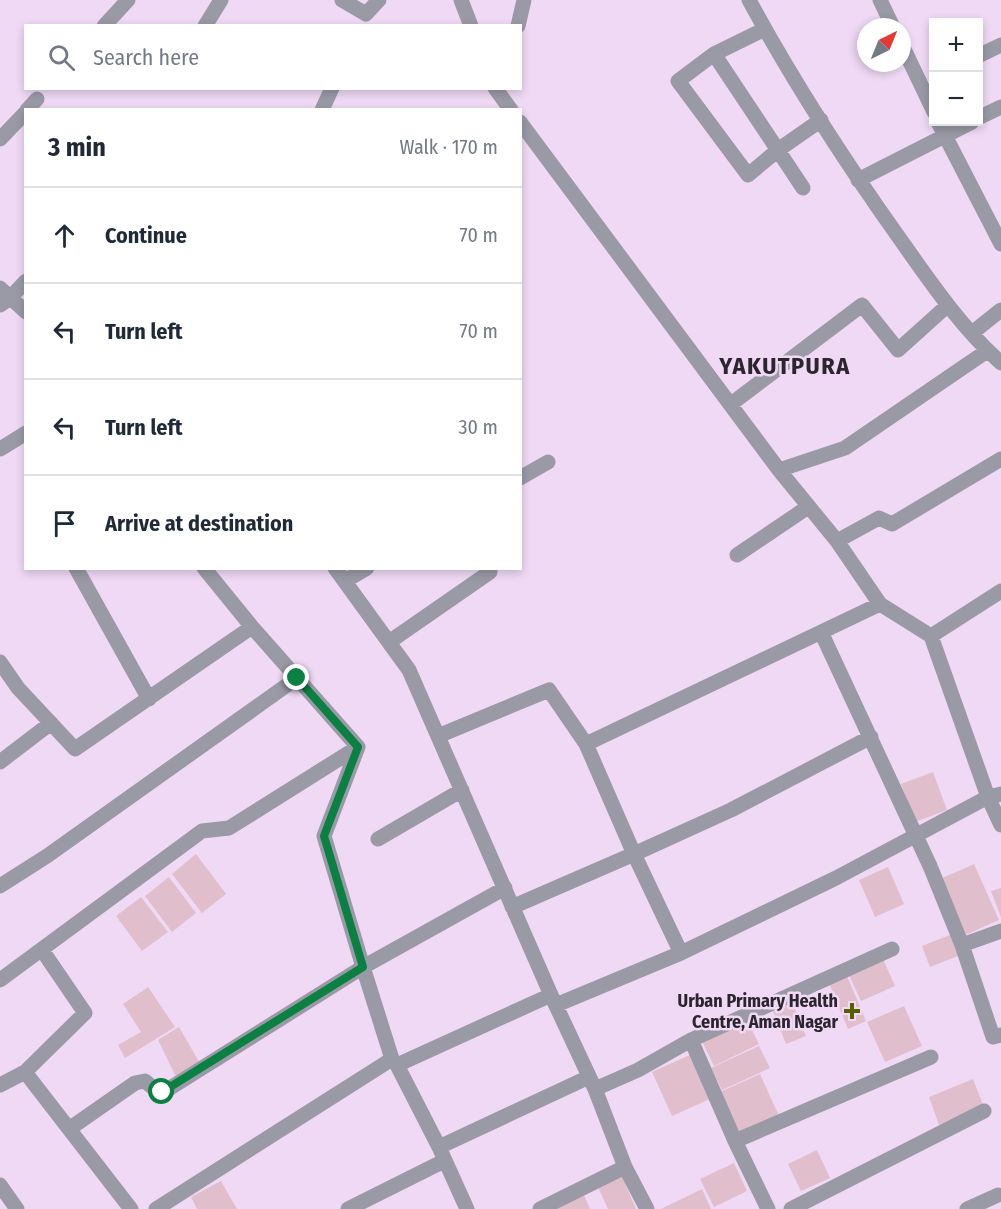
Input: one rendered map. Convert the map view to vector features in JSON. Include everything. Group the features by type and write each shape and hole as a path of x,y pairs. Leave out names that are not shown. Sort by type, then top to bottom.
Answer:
{"street":[{"path":"106,24 128,0"},
{"path":"206,24 221,0"},
{"path":"342,0 363,20 379,0"},
{"path":"461,0 470,24"},
{"path":"518,24 524,0"},
{"path":"750,0 765,29 858,180 948,305 987,351 1001,363"},
{"path":"880,0 889,18"},
{"path":"765,29 714,54 678,81 748,175 820,120"},
{"path":"983,54 1001,45"},
{"path":"714,54 802,188"},
{"path":"911,58 927,82"},
{"path":"323,108 331,90"},
{"path":"983,116 1001,107"},
{"path":"0,139 24,113"},
{"path":"522,125 779,470 837,541 880,604 931,636 995,796 1001,825"},
{"path":"858,180 941,128 1001,244"},
{"path":"24,282 3,297 24,311"},
{"path":"731,405 862,305 898,350 948,305"},
{"path":"972,333 1001,310"},
{"path":"779,470 844,448 987,351"},
{"path":"0,449 24,434"},
{"path":"837,541 879,518 892,524 1001,459"},
{"path":"522,477 548,462"},
{"path":"737,555 808,507"},
{"path":"77,570 149,699"},
{"path":"206,570 252,627 358,747"},
{"path":"359,570 340,575 409,670 553,1000 592,1083 625,1167 647,1209"},
{"path":"389,642 490,572"},
{"path":"931,636 1001,591"},
{"path":"586,744 880,604"},
{"path":"0,662 18,688 75,749 252,627"},
{"path":"821,632 930,866 962,945 993,1037 1001,1035"},
{"path":"0,886 47,856 297,678"},
{"path":"438,736 549,690 586,744 634,855 681,953"},
{"path":"0,762 51,723"},
{"path":"512,907 634,855 731,810 871,737"},
{"path":"0,980 202,831 229,828 358,747"},
{"path":"358,747 324,836 363,967 395,1062 467,1209"},
{"path":"378,839 462,790"},
{"path":"156,1209 395,1062 681,953 836,878 995,796"},
{"path":"69,1129 135,1083 145,1081 158,1091 167,1090 363,967 505,888"},
{"path":"962,945 1001,930"},
{"path":"348,1209 441,1154 592,1083 639,1070 691,1040 892,949"},
{"path":"0,1086 25,1072 84,1013 42,950"},
{"path":"691,1040 735,1141 768,1209"},
{"path":"735,1141 931,1057"},
{"path":"25,1072 131,1209"},
{"path":"791,1209 984,1111"},
{"path":"540,1209 625,1167"},
{"path":"0,1185 17,1209"},
{"path":"967,1209 998,1195"}],"building":[{"path":"933,772 947,810 915,822 901,784"},
{"path":"196,854 226,894 202,913 172,874"},
{"path":"974,864 999,920 963,936 938,880"},
{"path":"888,867 904,904 875,917 859,880"},
{"path":"169,877 196,913 172,932 145,896"},
{"path":"1001,888 1001,917 991,891"},
{"path":"141,897 168,932 142,951 116,916"},
{"path":"955,933 963,954 930,967 922,946"},
{"path":"883,959 895,986 861,1001 849,975"},
{"path":"847,976 866,1021 848,1029 829,983"},
{"path":"148,987 175,1027 125,1058 118,1045 141,1032 123,1004"},
{"path":"792,1002 806,1036 786,1044 773,1011"},
{"path":"904,1006 922,1046 885,1062 867,1022"},
{"path":"747,1020 759,1044 714,1066 702,1041"},
{"path":"179,1027 201,1065 177,1079 158,1040"},
{"path":"759,1046 770,1068 722,1090 711,1068"},
{"path":"692,1054 712,1098 672,1116 652,1072"},
{"path":"760,1074 779,1116 739,1134 720,1092"},
{"path":"973,1079 984,1107 939,1125 929,1097"},
{"path":"817,1150 830,1178 801,1191 788,1164"},
{"path":"734,1163 747,1191 714,1207 700,1179"},
{"path":"622,1176 636,1209 608,1209 598,1187"},
{"path":"221,1181 237,1209 197,1209 191,1197"},
{"path":"702,1189 711,1209 661,1209"},
{"path":"584,1195 590,1209 552,1209"}],"place":[{"name":"Urban Primary Health Centre, Aman Nagar","path":"852,1011"}],"district":[{"name":"YAKUTPURA","path":"785,366"}],"route":[{"path":"162,1092 363,967 324,836 358,747 297,678"}]}
